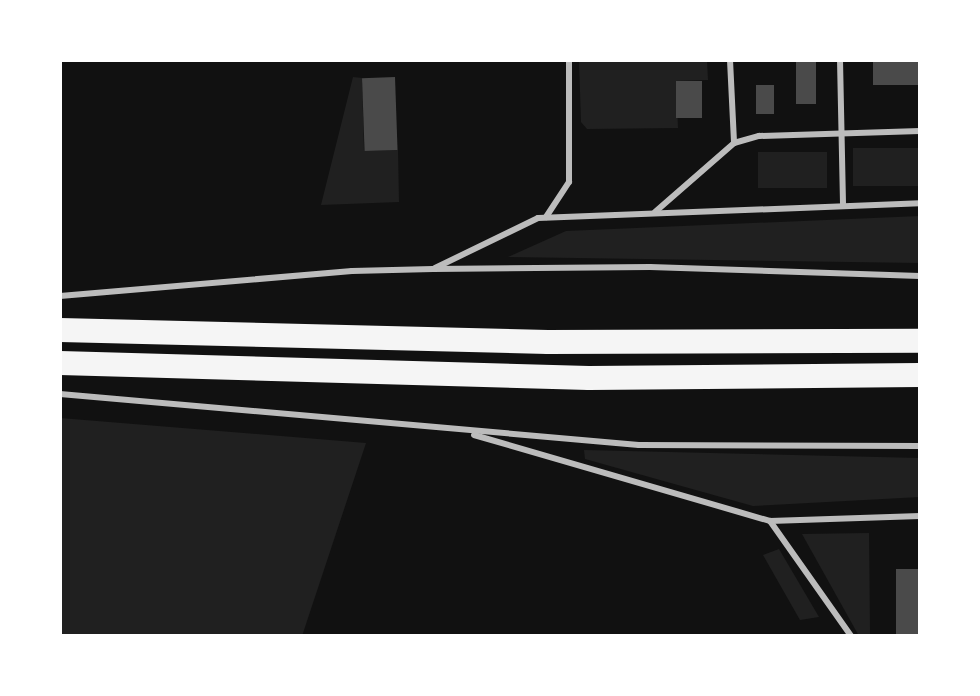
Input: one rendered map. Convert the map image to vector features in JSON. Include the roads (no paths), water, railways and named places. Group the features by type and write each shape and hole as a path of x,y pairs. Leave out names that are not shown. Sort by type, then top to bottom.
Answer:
{"highway":[{"path":"60,330 548,342 920,341"},
{"path":"60,363 589,378 920,375"}],"lane":[{"path":"546,217 569,182 569,60"},
{"path":"730,60 734,143"},
{"path":"840,60 843,205"},
{"path":"655,212 734,143 759,136 920,131"},
{"path":"433,269 546,217 920,203"},
{"path":"60,296 433,269 650,267 920,276"},
{"path":"60,394 639,445 920,446"},
{"path":"459,431 770,521 920,516"},
{"path":"770,521 851,636"}]}
